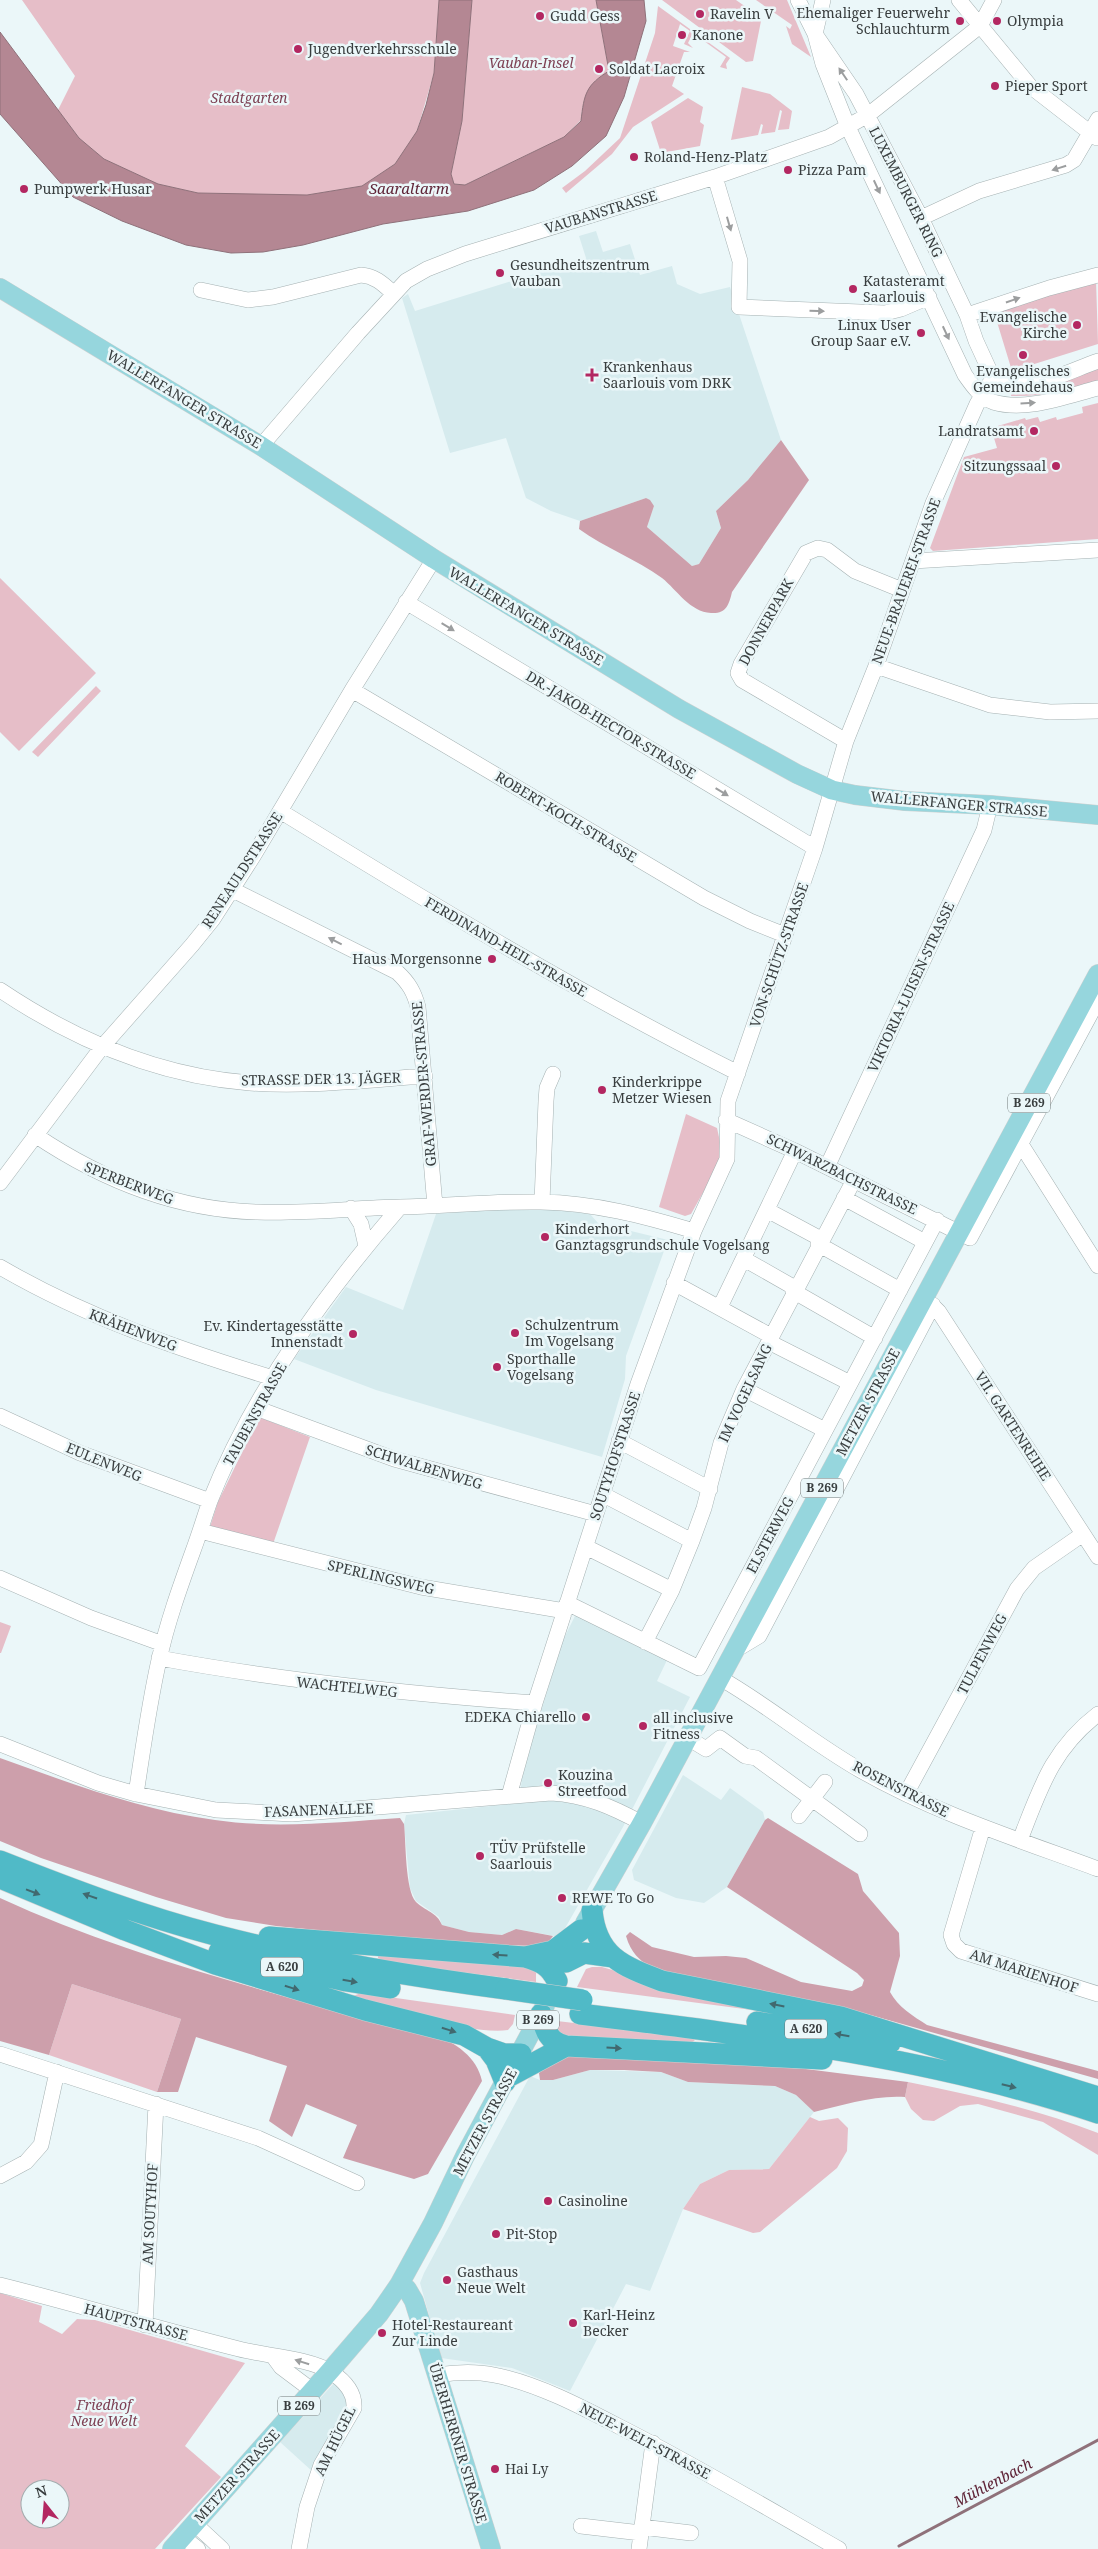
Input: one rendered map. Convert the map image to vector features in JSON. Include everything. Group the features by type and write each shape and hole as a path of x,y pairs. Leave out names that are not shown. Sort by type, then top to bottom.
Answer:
{"highway":[{"name":"A 620","path":"0,1861 73,1890 136,1912 215,1935 288,1953 505,1997"},
{"name":"A 620","path":"0,1878 66,1905 153,1933 276,1966 346,1981 505,1997 858,2038 964,2058 1026,2074 1098,2097"},
{"path":"66,1905 125,1930 215,1964 365,2010 464,2035 486,2048 504,2054 521,2054"},
{"path":"592,1910 597,1938 613,1958"},
{"path":"136,1912 246,1935 525,1957 541,1962 551,1969 556,1981"},
{"path":"525,1957 554,1951 581,1930"},
{"path":"566,1962 584,1953 613,1958 640,1973 662,1981 841,2017 1026,2074"},
{"name":"A 620","path":"581,2007 814,2046 962,2074 1021,2089 1098,2113"},
{"path":"541,2014 549,2037 555,2043 566,2046 800,2058 962,2074"},
{"path":"486,2048 496,2060 506,2080 566,2046"}],"main road":[{"name":"WALLERFANGER STRASSE","path":"1,290 261,446 434,560 679,709 797,774 832,790 905,801 990,805 1098,815"},
{"name":"METZER STRASSE","path":"183,2537 379,2314 399,2285 521,2054 581,1930 642,1823 734,1651 928,1301 958,1232 1017,1139 1098,974"},
{"name":"ÜBERHERRNER STRASSE","path":"399,2285 407,2289 414,2300 491,2549"}],"street":[{"path":"798,0 815,34"},
{"path":"815,34 823,0"},
{"path":"959,0 1030,86 1094,136"},
{"path":"980,26 994,0"},
{"name":"VAUBANSTRASSE","path":"261,446 393,293 406,281 424,271 465,254 715,177 829,136 868,115 980,26"},
{"name":"LUXEMBURGER RING","path":"815,34 845,77 868,115 921,218 967,315 976,341 993,378"},
{"name":"LUXEMBURGER RING","path":"815,34 823,64 848,127 965,375 982,395"},
{"path":"921,218 979,191 1066,166 1074,160 1094,136 1098,119"},
{"path":"715,177 740,261 739,308 885,313 900,309 928,296"},
{"path":"201,290 248,300 273,297 361,275 375,278 393,293"},
{"path":"967,315 1049,288 1098,275"},
{"path":"993,378 1006,384 1022,386 1040,382 1098,361"},
{"name":"NEUE-BRAUEREI-STRASSE","path":"832,790 846,741 876,666 933,503 982,395 993,378"},
{"path":"982,395 992,401 1004,404 1030,404 1098,388"},
{"name":"DONNERPARK","path":"846,741 742,680 738,673 741,664 806,553 818,548 827,550 855,571 902,590"},
{"path":"913,560 1098,550"},
{"name":"RENEAULDSTRASSE","path":"0,1183 102,1047 192,945 233,890 352,690 434,560"},
{"name":"DR.-JAKOB-HECTOR-STRASSE","path":"406,602 816,848"},
{"path":"876,666 990,705 1050,712 1098,711"},
{"name":"ROBERT-KOCH-STRASSE","path":"352,690 704,898 750,921 785,935"},
{"name":"VON-SCHÜTZ-STRASSE","path":"726,1120 728,1101 816,848 832,790"},
{"name":"VIKTORIA-LUISEN-STRASSE","path":"827,1167 984,830 990,805"},
{"name":"FERDINAND-HEIL-STRASSE","path":"280,811 491,939 639,1024 738,1073"},
{"name":"GRAF-WERDER-STRASSE","path":"233,890 397,972 408,982 418,1007 435,1206"},
{"name":"STRASSE DER 13. JÄGER","path":"0,990 57,1025 102,1047 131,1059 186,1074 251,1083 320,1082 424,1076"},
{"name":"METZER STRASSE","path":"1017,1139 1098,1000"},
{"path":"542,1202 547,1088 553,1074"},
{"name":"SCHWARZBACHSTRASSE","path":"726,1120 795,1151 958,1232"},
{"name":"SOUTYHOFSTRASSE","path":"509,1796 535,1703 619,1440 674,1283 694,1231 726,1159 726,1120"},
{"name":"SPERBERWEG","path":"35,1135 78,1163 105,1177 178,1203 256,1212 400,1207"},
{"path":"1017,1139 1098,1266"},
{"path":"720,1307 795,1151"},
{"name":"IM VOGELSANG","path":"645,1642 672,1590 692,1541 710,1489 721,1443 744,1389 794,1290 854,1180"},
{"name":"SCHWARZBACHSTRASSE","path":"844,1198 926,1242"},
{"path":"400,1207 542,1202 632,1213 694,1231"},
{"name":"TAUBENSTRASSE","path":"136,1794 161,1651 210,1501 273,1378 320,1307 366,1246 400,1207"},
{"path":"351,1208 361,1224 366,1246"},
{"path":"767,1210 900,1290"},
{"name":"ELSTERWEG","path":"566,1607 699,1668 937,1220"},
{"path":"744,1259 875,1338"},
{"name":"KRÄHENWEG","path":"0,1266 67,1303 109,1322 166,1344 273,1378"},
{"path":"674,1283 720,1307 770,1339 850,1383"},
{"name":"VII. GARTENREIHE","path":"928,1301 1098,1557"},
{"path":"744,1389 825,1430"},
{"name":"SCHWALBENWEG","path":"256,1408 394,1459 596,1514"},
{"name":"EULENWEG","path":"0,1416 89,1457 210,1501"},
{"path":"619,1440 710,1489"},
{"path":"602,1494 692,1541"},
{"name":"SPERLINGSWEG","path":"200,1531 421,1588 566,1607"},
{"name":"TULPENWEG","path":"906,1794 1017,1589 1034,1568 1083,1534"},
{"path":"586,1548 672,1590"},
{"name":"WACHTELWEG","path":"0,1578 92,1618 161,1651 254,1675 350,1688 535,1703"},
{"name":"ROSENSTRASSE","path":"720,1678 763,1703 835,1755 906,1794 982,1827 1098,1869"},
{"path":"1020,1840 1046,1775 1055,1758 1080,1728 1098,1714"},
{"path":"688,1738 706,1749 720,1738 745,1756 756,1758 860,1834"},
{"name":"FASANENALLEE","path":"0,1744 80,1776 136,1794 216,1810 292,1814 551,1794 581,1796 596,1800 642,1823"},
{"path":"799,1816 825,1782"},
{"name":"AM MARIENHOF","path":"982,1827 951,1935 954,1944 961,1951 1098,1994"},
{"path":"0,2054 258,2138 357,2183"},
{"path":"0,2176 26,2162 40,2145 57,2072"},
{"name":"AM SOUTYHOF","path":"145,2325 156,2104"},
{"name":"HAUPTSTRASSE","path":"0,2284 145,2325 273,2356 286,2357 330,2371"},
{"path":"273,2356 281,2367 313,2391"},
{"name":"AM HÜGEL","path":"299,2549 307,2507 322,2465 354,2408 355,2398 350,2388 330,2371"},
{"name":"NEUE-WELT-STRASSE","path":"437,2375 473,2372 511,2379 585,2409 653,2443 839,2549"},
{"path":"639,2549 653,2443"},
{"path":"581,2526 690,2533"},
{"path":"183,2537 198,2549"},
{"path":"183,2537 222,2549"}],"shaded area":[{"name":"Krankenhaus Saarlouis vom DRK","path":"596,231 603,252 630,244 640,275 672,266 677,284 700,294 730,287 781,440 748,480 716,511 721,528 699,564 692,566 647,527 654,506 646,498 580,521 551,511 526,498 506,438 450,453 402,298 408,294 415,311 586,258 579,236"},
{"path":"781,440 809,480 732,592 726,608 720,612 703,612 690,605 652,571 579,529 580,521 646,498 654,506 647,527 692,566 699,564 721,528 716,511 748,480"},
{"name":"Schulzentrum Im Vogelsang","path":"481,1210 557,1210 590,1214 598,1223 668,1240 626,1356 625,1379 602,1457 376,1390 294,1359 346,1287 403,1310 436,1214"},
{"path":"577,1612 668,1658 657,1681 690,1697 623,1827 560,1937 516,1929 502,1935 469,1932 442,1925 439,1917 416,1901 410,1888 404,1824 406,1815 519,1803 523,1770 563,1640"},
{"path":"0,1758 132,1803 215,1820 238,1823 284,1824 400,1818 404,1824 408,1877 412,1896 419,1905 437,1917 442,1925 469,1932 502,1935 516,1929 553,1936 549,1941 536,1946 456,1944 276,1926 226,1918 156,1897 41,1858 0,1841"},
{"path":"683,1775 721,1800 730,1788 763,1812 765,1820 727,1887 704,1903 676,1898 634,1880 632,1870"},
{"path":"768,1818 858,1874 863,1891 899,1933 900,1956 890,1992 906,2011 927,2025 1098,2071 1098,2079 842,2007 653,1969 640,1959 633,1952 628,1942 626,1936 630,1932 652,1947 694,1957 726,1956 746,1958 801,1982 852,1991 862,1986 864,1980 857,1973 727,1887 765,1820"},
{"path":"0,1898 75,1929 191,1969 319,2006 429,2032 457,2046 464,2052 475,2065 482,2081 428,2174 414,2179 343,2158 357,2125 306,2104 292,2137 269,2121 287,2066 196,2037 178,2092 157,2092 181,2019 72,1984 49,2055 0,2041"},
{"path":"575,2053 806,2069 908,2082 905,2097 870,2099 814,2112 796,2095 775,2086 688,2082 661,2072 590,2070 553,2080 540,2080 539,2073 546,2065"},
{"path":"590,2070 661,2072 688,2082 775,2086 796,2095 814,2112 769,2169 729,2170 700,2184 683,2209 650,2291 626,2284 570,2391 512,2368 441,2358 420,2283 424,2273 530,2076 540,2080 553,2080"},
{"path":"336,2381 351,2398 313,2472 280,2442"}],"green space":[{"name":"Stadtgarten","path":"22,0 439,0 434,73 417,131 395,164 362,186 307,195 198,193 158,184 104,159 79,138 58,110 75,76"},
{"name":"Vauban-Insel","path":"472,0 596,0 609,71 591,86 583,104 581,120 564,137 465,185 454,184 451,174 462,121"},
{"path":"662,0 736,0 756,14 761,21 753,61 746,62"},
{"path":"756,0 787,0 811,57 792,44 786,26 790,29 792,25"},
{"path":"658,6 730,58 726,64 727,69 720,67 726,57 693,33 688,43 693,48 684,44 690,31 680,24 673,46 690,52 684,52 672,86 684,94 633,127 612,154 566,193 562,188 585,171 620,138 655,33"},
{"path":"742,87 770,94 792,111 789,129 778,130 782,111 780,110 775,132 761,134 763,125 761,124 758,135 731,140"},
{"path":"688,98 703,107 700,122 704,125 700,146 661,153 651,122"},
{"path":"1096,280 1098,344 1012,371 994,312"},
{"path":"1098,365 1098,381 1055,392 1011,396 1012,392 1031,391"},
{"path":"1098,403 1098,539 933,551 930,548 964,457 997,448 991,428 1025,418 1026,420 1038,417 1040,422 1056,417 1057,420 1083,413 1082,407"},
{"path":"0,578 96,673 19,751 0,732"},
{"path":"96,686 101,691 38,757 32,752"},
{"path":"686,1114 717,1128 722,1151 718,1166 691,1214 685,1216 659,1207"},
{"path":"259,1417 310,1437 273,1544 210,1527 218,1502"},
{"path":"0,1622 11,1626 1,1653 0,1653"},
{"path":"378,1954 529,1968 536,1972 536,1982 384,1962 378,1958"},
{"path":"602,1967 752,2010 577,1987 586,1969"},
{"path":"72,1984 181,2019 157,2092 49,2055"},
{"path":"361,1993 515,2015 513,2024 508,2030 474,2029 408,2014 353,1996"},
{"path":"557,2021 692,2037 695,2040 691,2043 560,2035 554,2027"},
{"path":"908,2082 1004,2103 1075,2124 1098,2133 1098,2155 1043,2122 978,2104 960,2106 934,2121 923,2120 911,2109 905,2097"},
{"path":"810,2117 819,2121 838,2118 848,2128 847,2151 837,2168 760,2232 753,2233 683,2209 700,2184 729,2170 769,2169"},
{"name":"Friedhof Neue Welt","path":"0,2293 42,2306 39,2322 62,2334 77,2319 95,2320 245,2363 185,2446 221,2477 155,2549 0,2549"}],"water":[{"name":"Saaraltarm","path":"439,0 472,0 462,121 451,174 454,184 465,185 564,137 581,121 583,104 588,91 595,81 609,71 596,0 644,0 646,21 624,97 606,136 572,166 534,190 468,211 383,224 303,245 263,252 231,253 186,245 122,221 73,197 0,114 0,32 79,138 104,159 158,184 198,193 307,195 362,186 395,164 417,131 434,73"}],"waterway":[{"name":"Mühlenbach","path":"899,2546 1098,2440"}],"place":[{"name":"Ravelin V","path":"700,14"},
{"name":"Gudd Gess","path":"540,16"},
{"name":"Ehemaliger Feuerwehr Schlauchturm","path":"960,21"},
{"name":"Olympia","path":"997,21"},
{"name":"Kanone","path":"682,35"},
{"name":"Jugendverkehrsschule","path":"298,49"},
{"name":"Soldat Lacroix","path":"599,69"},
{"name":"Pieper Sport","path":"995,86"},
{"name":"Roland-Henz-Platz","path":"634,157"},
{"name":"Pizza Pam","path":"788,170"},
{"name":"Pumpwerk Husar","path":"24,189"},
{"name":"Gesundheitszentrum Vauban","path":"500,273"},
{"name":"Katasteramt Saarlouis","path":"853,289"},
{"name":"Evangelische Kirche","path":"1077,325"},
{"name":"Linux User Group Saar e.V.","path":"921,333"},
{"name":"Evangelisches Gemeindehaus","path":"1023,355"},
{"name":"Krankenhaus Saarlouis vom DRK","path":"592,375"},
{"name":"Landratsamt","path":"1034,431"},
{"name":"Sitzungssaal","path":"1056,466"},
{"name":"Haus Morgensonne","path":"492,959"},
{"name":"Kinderkrippe Metzer Wiesen","path":"602,1090"},
{"name":"Kinderhort Ganztagsgrundschule Vogelsang","path":"545,1237"},
{"name":"Schulzentrum Im Vogelsang","path":"515,1333"},
{"name":"Ev. Kindertagesstätte Innenstadt","path":"353,1334"},
{"name":"Sporthalle Vogelsang","path":"497,1367"},
{"name":"EDEKA Chiarello","path":"586,1717"},
{"name":"all inclusive Fitness","path":"643,1726"},
{"name":"Kouzina Streetfood","path":"548,1783"},
{"name":"TÜV Prüfstelle Saarlouis","path":"480,1856"},
{"name":"REWE To Go","path":"562,1898"},
{"name":"Casinoline","path":"548,2201"},
{"name":"Pit-Stop","path":"496,2234"},
{"name":"Gasthaus Neue Welt","path":"447,2280"},
{"name":"Karl-Heinz Becker","path":"573,2323"},
{"name":"Hotel-Restaureant Zur Linde","path":"382,2333"},
{"name":"Hai Ly","path":"495,2469"}]}
